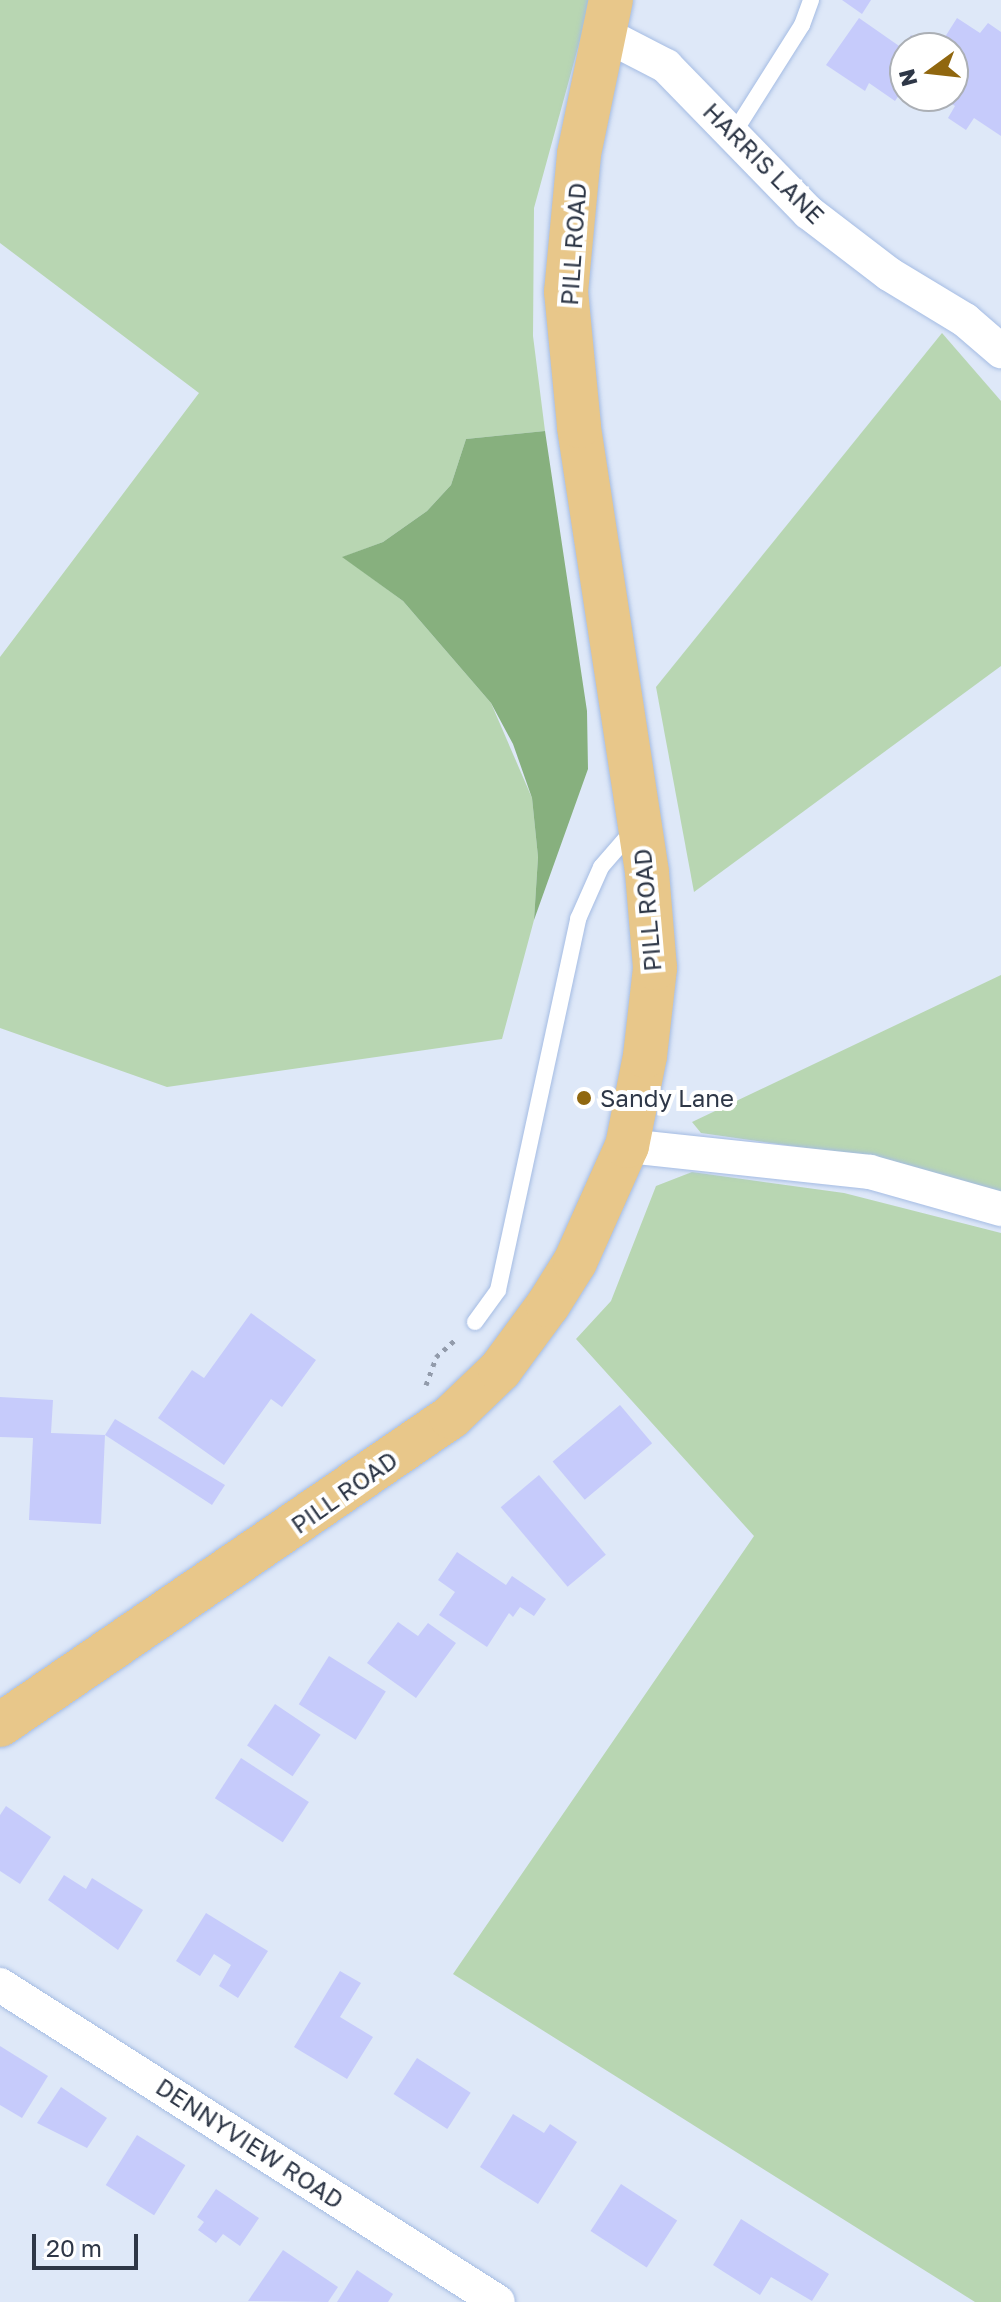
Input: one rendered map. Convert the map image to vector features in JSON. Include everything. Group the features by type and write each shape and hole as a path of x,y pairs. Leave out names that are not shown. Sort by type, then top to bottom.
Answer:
{"main road":[{"name":"PILL ROAD","path":"8,1710 451,1417 500,1370 548,1305 575,1262 627,1146 645,1056 655,968 639,823 579,426 566,292 579,154 607,17"}],"street":[{"name":"HARRIS LANE","path":"607,17 666,66 735,131 808,212 889,274 965,320 1001,351"},
{"path":"627,1146 870,1172 1001,1209"},
{"name":"DENNYVIEW ROAD","path":"0,1985 498,2302"}],"lane":[{"path":"735,131 802,25 811,0"},
{"path":"475,1322 498,1290 578,919 601,867 639,823"}],"green space":[{"path":"0,0 591,0 534,208 533,336 545,431 466,439 451,485 427,511 383,542 343,557 403,601 491,703 532,798 538,857 534,920 502,1039 167,1087 0,1028 0,657 199,393 0,243"},
{"path":"942,333 1001,401 1001,666 694,892 656,687"},
{"path":"545,431 587,711 588,769 534,920 538,857 532,798 513,744 491,703 403,601 342,557 383,542 427,511 451,485 466,439"},
{"path":"1001,975 1001,1192 862,1156 701,1133 692,1122"},
{"path":"692,1172 844,1193 1001,1233 1001,2302 975,2302 453,1974 754,1536 576,1339 611,1301 656,1186"}],"building":[{"path":"842,0 871,0 862,14"},
{"path":"859,18 889,39 889,97 869,83 865,91 826,65"},
{"path":"957,18 980,33 988,23 1001,32 1001,136 974,118 966,130 948,118 952,112 969,112 969,32 948,32"},
{"path":"251,1313 316,1360 282,1407 271,1399 224,1465 158,1418 192,1370 204,1378"},
{"path":"0,1397 53,1400 51,1433 105,1435 101,1524 29,1520 33,1438 0,1437"},
{"path":"620,1405 652,1443 585,1500 553,1462"},
{"path":"115,1419 225,1485 212,1505 105,1435"},
{"path":"539,1475 606,1555 568,1587 501,1507"},
{"path":"457,1552 506,1585 512,1576 546,1599 534,1616 520,1607 513,1617 509,1613 487,1647 439,1615 455,1592 438,1580"},
{"path":"398,1622 418,1636 428,1623 456,1643 416,1698 367,1663"},
{"path":"329,1656 386,1692 356,1740 299,1704"},
{"path":"275,1704 321,1735 293,1776 247,1745"},
{"path":"241,1758 309,1802 283,1842 215,1798"},
{"path":"6,1806 51,1837 20,1884 0,1871 0,1815"},
{"path":"64,1875 86,1889 92,1878 143,1910 118,1950 48,1900"},
{"path":"206,1913 268,1951 238,1998 219,1986 231,1965 214,1954 200,1976 176,1961"},
{"path":"340,1971 361,1983 340,2017 373,2037 347,2079 294,2047"},
{"path":"0,2046 48,2076 22,2118 0,2105"},
{"path":"417,2058 471,2093 447,2129 394,2094"},
{"path":"61,2087 107,2118 87,2148 37,2123"},
{"path":"513,2114 544,2133 550,2124 577,2142 538,2204 480,2167"},
{"path":"137,2135 185,2165 154,2215 106,2185"},
{"path":"621,2184 677,2220 647,2267 591,2231"},
{"path":"216,2189 259,2218 240,2246 223,2234 216,2243 198,2230 204,2222 197,2217"},
{"path":"741,2219 829,2274 812,2301 771,2277 760,2295 713,2265"},
{"path":"283,2250 338,2287 328,2302 248,2301"},
{"path":"357,2270 393,2294 388,2302 337,2302"}],"place":[{"name":"Sandy Lane","path":"584,1098"}]}
